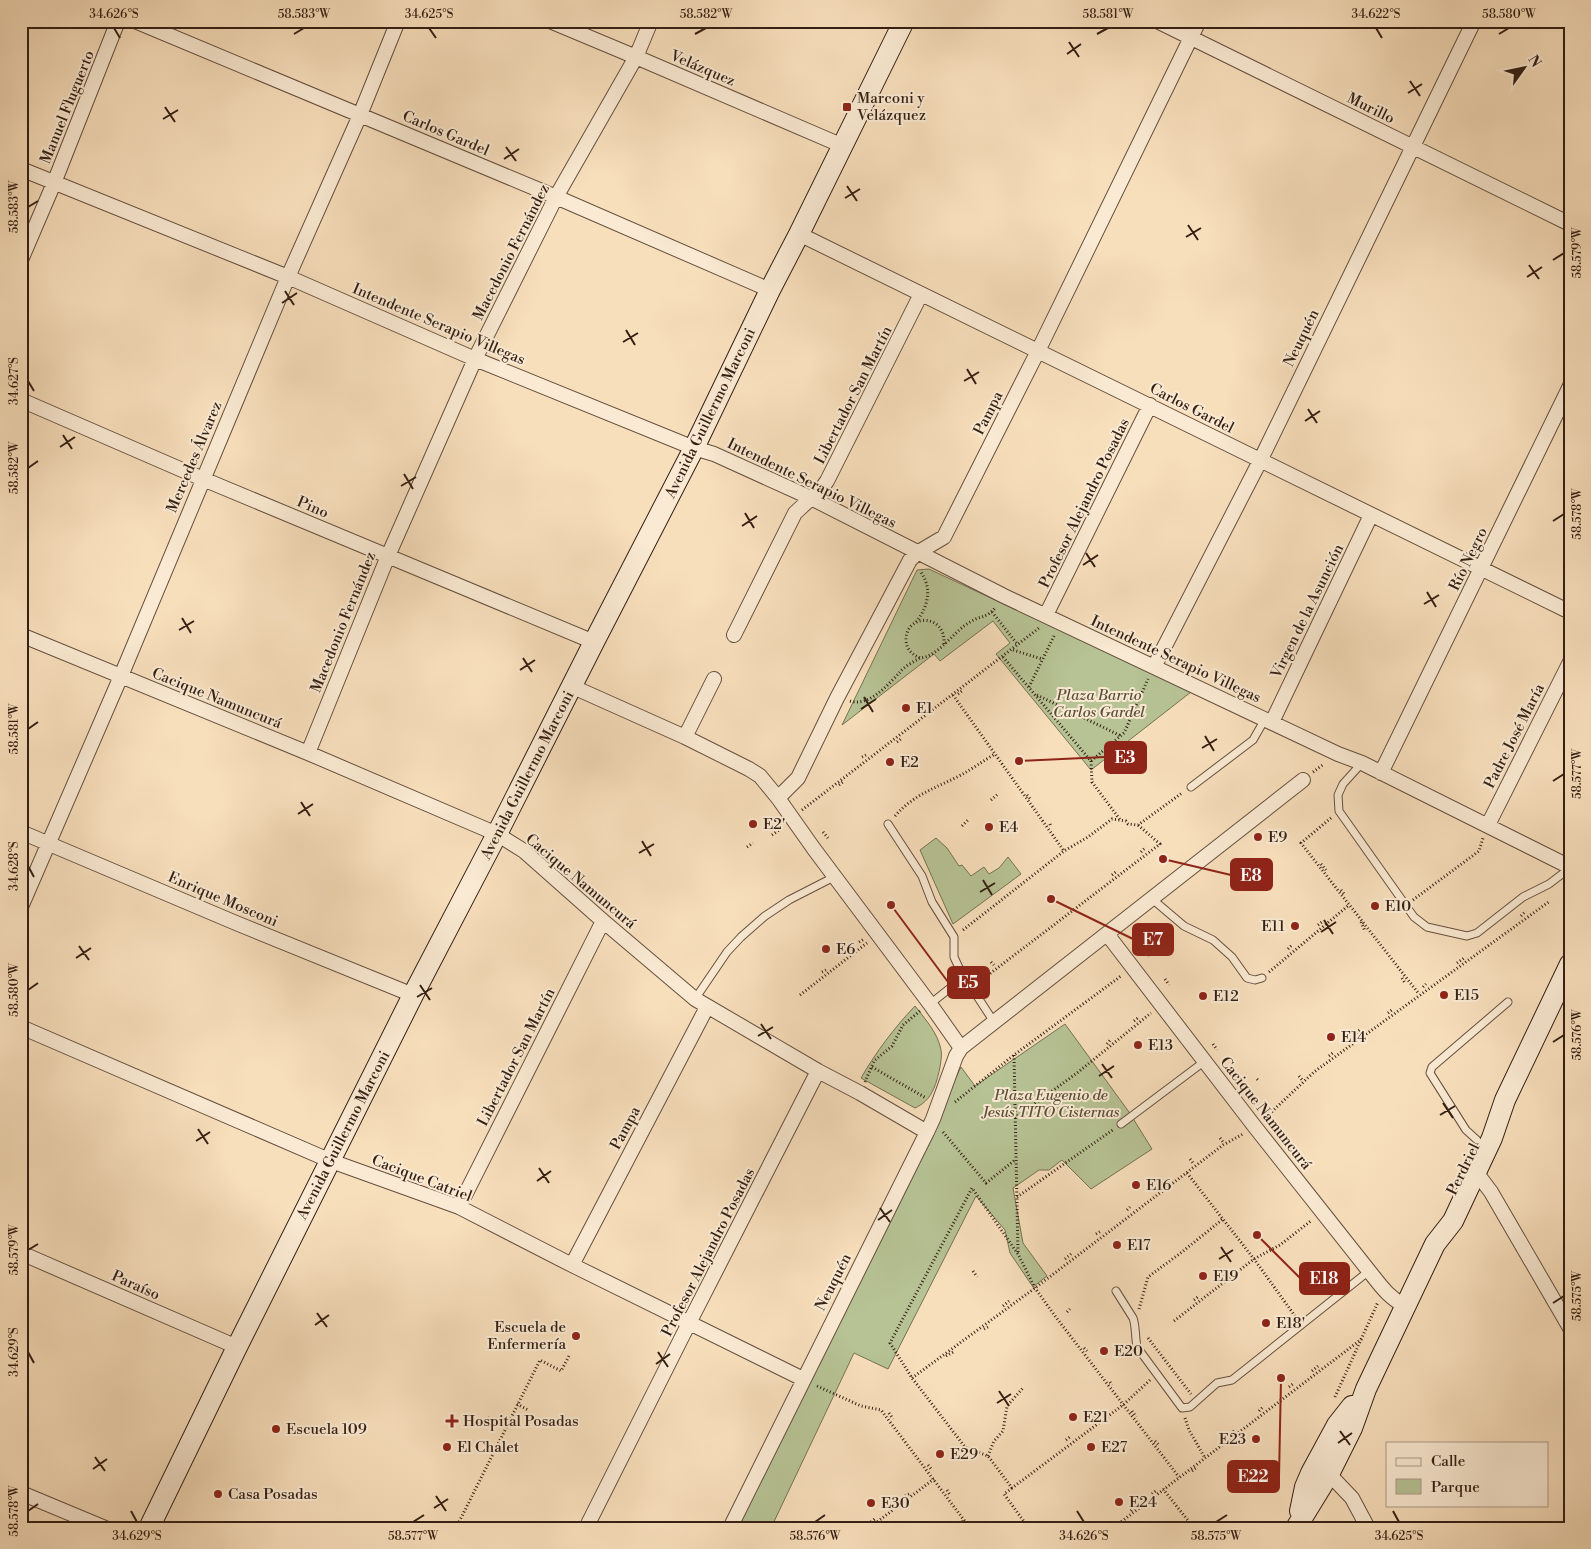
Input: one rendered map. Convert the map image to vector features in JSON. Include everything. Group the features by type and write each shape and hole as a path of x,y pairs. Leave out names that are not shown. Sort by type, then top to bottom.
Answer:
{"main road":[{"name":"Avenida Guillermo Marconi","path":"149,1528 413,995 694,448 770,290 904,21"},
{"path":"1296,1528 1328,1474 1352,1428 1366,1389 1435,1244 1453,1221 1492,1138 1506,1100 1570,964"},
{"name":"Perdriel","path":"1435,1244 1443,1211 1477,1140 1484,1127 1506,1100"},
{"path":"1296,1528 1305,1487 1311,1474 1337,1426 1366,1389"}],"street":[{"name":"Manuel Fluguerto","path":"21,260 54,183 118,21"},
{"name":"Carlos Gardel","path":"135,21 556,197 770,290"},
{"name":"Mercedes Álvarez","path":"21,907 121,676 288,277 360,115 398,21"},
{"name":"Velázquez","path":"550,21 843,146"},
{"name":"Macedonio Fernández","path":"308,753 388,556 475,359 556,197 636,57 651,21"},
{"name":"Murillo","path":"1157,21 1570,224"},
{"name":"Pampa","path":"913,557 944,537 1038,351 1200,21"},
{"name":"Neuquén","path":"1154,667 1260,461 1474,21"},
{"name":"Intendente Serapio Villegas","path":"21,169 288,277 475,359 694,448 714,454 811,498 913,557 1004,596 1362,764 1488,825 1570,868"},
{"name":"Carlos Gardel","path":"799,234 1570,612"},
{"name":"Libertador San Martín","path":"734,635 794,513 827,481 922,294"},
{"name":"Río Negro","path":"1381,773 1570,386"},
{"name":"Pino","path":"21,400 203,479 594,642"},
{"name":"Profesor Alejandro Posadas","path":"1053,619 1150,405"},
{"name":"Virgen de la Asunción","path":"1268,720 1372,515"},
{"path":"778,798 798,778 837,698 913,557"},
{"name":"Cacique Namuncurá","path":"21,635 308,753 497,834 524,851 695,999 927,1132"},
{"name":"Padre José María","path":"1488,825 1570,662"},
{"path":"685,737 714,679"},
{"path":"571,686 685,737 760,776 961,1048 1303,780"},
{"name":"Enrique Mosconi","path":"21,832 413,995"},
{"name":"Libertador San Martín","path":"459,1207 603,921"},
{"name":"Cacique Namuncurá","path":"1107,934 1255,1127 1384,1290 1393,1300 1405,1306"},
{"name":"Pampa","path":"572,1265 707,1007"},
{"name":"Cacique Catriel","path":"21,1026 331,1161 459,1207 802,1379"},
{"name":"Neuquén","path":"730,1528 802,1379 927,1132 956,1056 961,1048"},
{"name":"Profesor Alejandro Posadas","path":"586,1528 818,1071"},
{"path":"1476,1172 1491,1192 1570,1328"},
{"name":"Paraíso","path":"21,1252 237,1347"},
{"path":"1328,1474 1352,1498 1368,1528"},
{"path":"21,1493 105,1528"}],"lane":[{"path":"1191,787 1253,740 1268,720"},
{"path":"1362,764 1343,784 1338,795 1339,811 1414,917 1427,927 1467,936 1477,933 1523,897 1549,884 1570,868"},
{"path":"888,824 922,876 932,902 954,937 954,957 964,977 994,1022"},
{"path":"695,999 727,952 741,937 765,916 789,900 834,877"},
{"path":"1151,898 1184,926 1213,940 1232,957 1247,978 1255,980 1262,978"},
{"path":"930,1004 964,977"},
{"path":"1477,1140 1466,1130 1430,1073 1432,1067 1508,1002"},
{"path":"1120,1124 1205,1062"},
{"path":"1116,1291 1135,1322 1134,1336 1137,1346 1182,1408 1190,1407 1217,1383 1232,1380 1370,1270"}],"path":[{"path":"913,557 925,579 928,597 926,607 915,623"},
{"path":"837,698 855,703 872,697 888,686 906,667 920,658 926,658 969,622 987,616 1004,596"},
{"path":"992,612 1018,645"},
{"path":"792,818 1053,619"},
{"path":"1029,687 1042,659 1053,619"},
{"path":"920,658 910,651 907,645 907,632 915,623 921,620 928,620 939,626 943,631 944,644"},
{"path":"1013,649 1042,659"},
{"path":"1003,657 1091,762 1092,782 1121,820"},
{"path":"1091,762 1122,736 1154,667"},
{"path":"1034,694 1122,736"},
{"path":"953,695 1064,851"},
{"path":"922,711 926,709"},
{"path":"980,731 983,736"},
{"path":"897,742 901,739"},
{"path":"862,757 866,754"},
{"path":"888,824 904,806 923,792 961,775 994,754"},
{"path":"1303,780 1338,754"},
{"path":"1003,763 1007,768"},
{"path":"840,785 843,782"},
{"path":"1138,825 1191,787"},
{"path":"992,800 998,794"},
{"path":"1027,796 1031,800"},
{"path":"1339,811 1301,843 1419,994"},
{"path":"954,937 1064,851 1088,837 1112,819 1138,825 1160,844 971,988"},
{"path":"962,826 968,820"},
{"path":"1406,906 1479,851 1488,825"},
{"path":"772,835 779,830"},
{"path":"823,832 828,838"},
{"path":"747,847 753,843"},
{"path":"1141,852 1146,847"},
{"path":"1321,864 1326,870"},
{"path":"1112,876 1116,872"},
{"path":"1341,890 1345,895"},
{"path":"1081,902 1086,897"},
{"path":"912,1378 1035,1288 1223,1145 1255,1127 1314,1072 1419,994 1550,901"},
{"path":"1262,978 1349,904"},
{"path":"1521,916 1526,911"},
{"path":"1360,918 1365,931"},
{"path":"1318,925 1322,922"},
{"path":"800,995 877,934"},
{"path":"859,942 864,939"},
{"path":"1022,948 1028,943"},
{"path":"1288,949 1292,945"},
{"path":"1144,951 1148,957"},
{"path":"1457,963 1464,958"},
{"path":"1015,1160 986,1183 933,1119 1014,1055 1133,967"},
{"path":"1402,978 1405,983"},
{"path":"1165,980 1169,985"},
{"path":"860,1093 874,1061 892,1046 902,1025 930,1004"},
{"path":"1014,1118 1077,1073 1161,1004"},
{"path":"1388,1013 1393,1009"},
{"path":"1134,1021 1139,1017"},
{"path":"1356,1033 1361,1029"},
{"path":"1107,1044 1111,1039"},
{"path":"1213,1044 1218,1050"},
{"path":"1329,1056 1334,1052"},
{"path":"1014,1055 1018,1254"},
{"path":"872,1067 937,1105"},
{"path":"1299,1076 1303,1081"},
{"path":"1016,1197 1120,1124"},
{"path":"1220,1138 1223,1142"},
{"path":"1187,1173 1222,1219 1237,1234 1301,1326"},
{"path":"1159,1184 1164,1190"},
{"path":"1012,1488 988,1456 965,1447 912,1378 890,1344 972,1188 1018,1254 1035,1288 1179,1478"},
{"path":"1174,1321 1254,1259 1280,1245 1322,1212"},
{"path":"1133,1318 1139,1310 1148,1278 1222,1219"},
{"path":"1096,1234 1101,1231"},
{"path":"1065,1259 1072,1253"},
{"path":"973,1272 977,1276"},
{"path":"1224,1277 1229,1273"},
{"path":"1334,1399 1384,1290"},
{"path":"1194,1300 1199,1296"},
{"path":"1003,1306 1010,1302"},
{"path":"984,1329 988,1326"},
{"path":"1143,1331 1196,1401"},
{"path":"1113,1527 1350,1345 1363,1338"},
{"path":"946,1356 954,1352"},
{"path":"458,1527 506,1425 540,1360 561,1371 569,1356"},
{"path":"1312,1371 1318,1366"},
{"path":"802,1379 861,1406 881,1410 970,1528"},
{"path":"1289,1387 1293,1384"},
{"path":"1024,1528 1025,1523 1004,1494 1123,1405 1143,1385"},
{"path":"988,1456 994,1441 1004,1431 1007,1406 1023,1388"},
{"path":"517,1404 528,1410"},
{"path":"1259,1411 1263,1407"},
{"path":"1182,1408 1189,1430 1205,1458"},
{"path":"1132,1411 1136,1417"},
{"path":"889,1413 893,1419"},
{"path":"1094,1418 1098,1415"},
{"path":"488,1418 506,1425"},
{"path":"1231,1434 1235,1430"},
{"path":"1066,1440 1070,1436"},
{"path":"1155,1441 1159,1445"},
{"path":"496,1447 505,1453"},
{"path":"928,1465 932,1470"},
{"path":"869,1528 934,1479"},
{"path":"1163,1489 1194,1528"},
{"path":"947,1490 950,1495"},
{"path":"1152,1494 1157,1490"},
{"path":"1130,1511 1134,1507"},
{"path":"871,1522 876,1518"},
{"path":"961,1521 965,1526"}],"green space":[{"name":"Plaza Barrio Carlos Gardel","path":"929,569 1191,692 1091,770 996,654 1010,643 993,621 940,661 934,654 842,725 917,570"},
{"path":"936,838 947,848 959,866 962,865 971,876 984,867 989,874 999,868 1008,857 1021,874 953,924 920,850"},
{"path":"915,1006 934,1032 939,1044 941,1059 931,1095 915,1108 861,1078 886,1040"},
{"name":"Plaza Eugenio de Jesús TITO Cisternas","path":"1065,1024 1129,1112 1152,1149 1091,1189 1062,1160 1049,1170 1039,1170 1013,1188 1023,1243 1047,1276 1033,1287 1010,1253 1005,1230 976,1196 888,1369 854,1353 771,1528 738,1528 961,1067 975,1086"}],"place":[{"name":"Marconi y Velázquez","path":"847,107"},
{"name":"E1","path":"906,708"},
{"name":"E3","path":"1019,761"},
{"name":"E2","path":"890,762"},
{"name":"E2'","path":"753,824"},
{"name":"E4","path":"989,827"},
{"name":"E9","path":"1258,837"},
{"name":"E8","path":"1163,859"},
{"name":"E7","path":"1051,899"},
{"name":"E5","path":"891,905"},
{"name":"E10","path":"1375,906"},
{"name":"E11","path":"1295,926"},
{"name":"E6","path":"826,949"},
{"name":"E15","path":"1444,995"},
{"name":"E12","path":"1203,996"},
{"name":"E14","path":"1331,1037"},
{"name":"E13","path":"1138,1045"},
{"name":"E16","path":"1136,1185"},
{"name":"E18","path":"1257,1235"},
{"name":"E17","path":"1117,1245"},
{"name":"E19","path":"1203,1276"},
{"name":"E18'","path":"1266,1323"},
{"name":"Escuela de Enfermería","path":"576,1336"},
{"name":"E20","path":"1104,1351"},
{"name":"E22","path":"1281,1378"},
{"name":"E21","path":"1073,1417"},
{"name":"Hospital Posadas","path":"452,1421"},
{"name":"Escuela 109","path":"276,1429"},
{"name":"E23","path":"1256,1439"},
{"name":"El Chalet","path":"447,1447"},
{"name":"E27","path":"1091,1447"},
{"name":"E29","path":"940,1454"},
{"name":"Casa Posadas","path":"218,1494"},
{"name":"E24","path":"1119,1502"},
{"name":"E30","path":"871,1503"}]}
